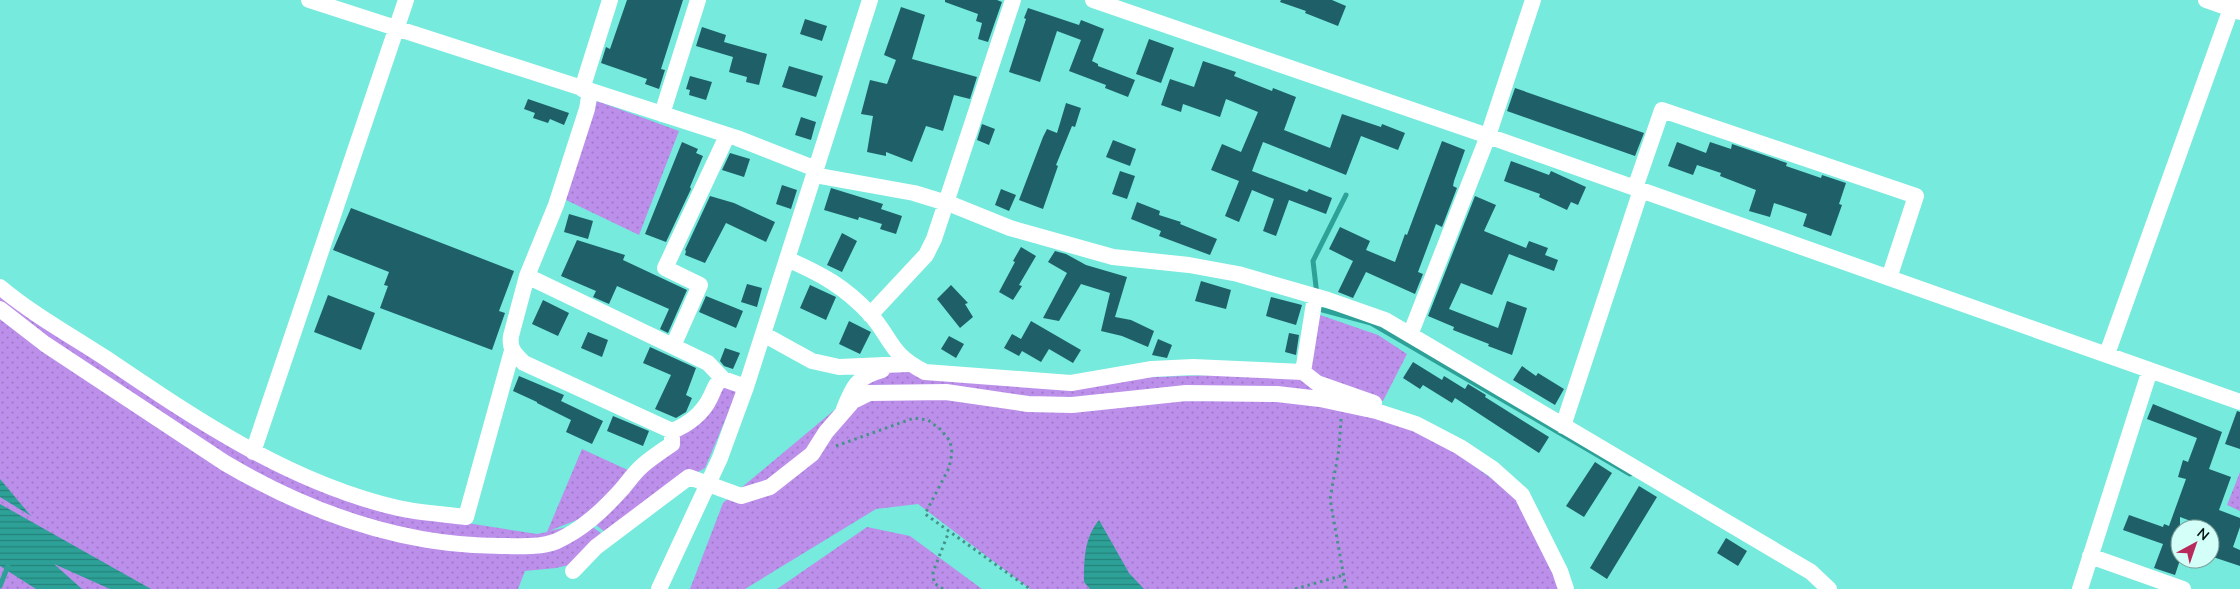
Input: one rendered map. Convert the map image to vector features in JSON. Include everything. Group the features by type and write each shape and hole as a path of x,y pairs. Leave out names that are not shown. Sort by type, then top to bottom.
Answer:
{"street":[{"path":"309,0 728,136 815,172 914,193 945,202 1010,228 1113,257 1189,264 1230,272 1315,296 1385,320 1811,572 1829,589"},
{"path":"253,452 406,0"},
{"path":"610,0 586,90 587,109 556,205 527,276 510,345 512,351 524,363 672,431 684,427 703,410 716,383 724,379"},
{"path":"662,114 698,0"},
{"path":"659,589 709,483 746,386 870,0"},
{"path":"870,315 926,255 934,239 1013,0"},
{"path":"1093,0 1488,136 2240,402"},
{"path":"1410,336 1488,136 1533,0"},
{"path":"2107,354 2235,7 2206,0"},
{"path":"1563,426 1662,110 1916,196 1889,278"},
{"path":"673,346 700,285 665,268 728,136"},
{"path":"787,258 829,278 870,315 895,352 908,364 925,372 1071,383 1152,369 1193,367 1303,372 1317,383 1376,403 1460,447 1493,469 1522,496 1556,562 1566,589"},
{"path":"527,276 708,363 724,379 746,386"},
{"path":"0,287 124,371 253,452 310,480 351,495 399,508 466,517 512,351"},
{"path":"1303,372 1315,296"},
{"path":"0,309 45,344 225,464 255,481 311,509 374,529 433,542 485,546 535,546 556,541 591,521 642,466 672,444 672,431"},
{"path":"763,334 812,361 839,367 908,364"},
{"path":"841,414 852,387 865,375 908,364"},
{"path":"2080,589 2150,370"},
{"path":"573,572 605,539 689,477 741,496 770,487 812,454 826,432 853,401 869,393 898,391 946,392 1028,404 1072,405 1186,393 1277,394 1320,399 1376,411 1416,424"},
{"path":"591,521 605,539"},
{"path":"2090,556 2183,589"}],"path":[{"path":"1333,415 1341,418 1339,449 1330,499 1346,589"},
{"path":"812,454 914,418 928,420 940,429 950,441 952,453 949,468 925,514 1030,589"},
{"path":"943,589 934,582 934,572 948,534"},
{"path":"1295,589 1344,575"}],"shaded area":[{"path":"597,101 679,131 639,235 564,199"},
{"path":"0,292 166,405 391,511 537,534 547,532 582,449 630,471 584,517 549,531 587,523 601,533 577,563 556,568 525,571 518,589 0,589"},
{"path":"1320,315 1378,335 1407,354 1383,401 1350,393 1416,424 1527,504 1563,589 1030,589 918,504 876,509 745,589 690,589 723,503 881,371 1099,379 1303,372"},
{"path":"720,381 737,392 705,468 689,477 610,536 591,521"},
{"path":"2240,472 2240,511 2227,505"},
{"path":"867,527 910,536 982,589 777,589"}],"water":[{"path":"0,479 31,516 0,497"},
{"path":"0,504 151,589 110,589 54,564 82,589 36,589 0,566"},
{"path":"1099,520 1129,573 1144,589 1090,589 1084,582 1088,542 1090,534"}],"building":[{"path":"627,0 683,0 661,69 665,70 659,89 645,84 647,79 601,63 606,47 610,49"},
{"path":"945,0 997,0 1002,2 988,42 978,39 982,23 976,21 978,14 945,2"},
{"path":"1281,0 1332,0 1346,6 1338,26 1305,13 1306,11 1280,2"},
{"path":"901,7 925,15 912,59 977,77 970,99 954,95 943,131 926,126 912,162 886,152 886,156 867,152 873,116 861,114 870,80 887,84 896,60 884,55"},
{"path":"1028,8 1079,25 1081,20 1104,29 1092,61 1098,64 1098,66 1135,80 1128,97 1105,88 1106,85 1069,71 1081,40 1057,31 1040,82 1009,72"},
{"path":"805,19 827,26 822,41 800,34"},
{"path":"702,27 726,35 724,42 767,54 759,85 746,82 747,77 729,72 733,57 696,46"},
{"path":"1149,39 1174,48 1161,83 1136,74"},
{"path":"1203,61 1236,72 1234,76 1272,91 1273,88 1296,97 1284,130 1330,148 1342,114 1381,127 1382,124 1405,133 1398,150 1361,136 1346,175 1263,142 1252,171 1307,192 1309,189 1332,198 1326,214 1289,200 1276,236 1263,231 1274,199 1252,190 1239,222 1225,216 1239,181 1211,170 1222,144 1241,152 1258,112 1226,99 1220,117 1183,104 1181,112 1161,105 1170,79 1194,87"},
{"path":"789,66 823,76 816,97 782,87"},
{"path":"690,76 712,82 706,100 689,95 690,90 686,89"},
{"path":"1515,88 1644,133 1635,156 1507,111"},
{"path":"528,99 569,113 564,125 550,119 548,123 533,118 535,113 524,109"},
{"path":"1066,103 1081,108 1075,127 1072,126 1056,165 1058,166 1043,209 1019,200 1043,137 1047,129 1057,133"},
{"path":"801,117 816,122 811,140 795,135"},
{"path":"982,124 995,129 989,145 977,140"},
{"path":"1113,140 1136,149 1130,166 1106,157"},
{"path":"1442,141 1465,150 1454,181 1453,186 1457,188 1442,227 1436,224 1418,272 1423,274 1415,294 1366,272 1353,298 1338,292 1353,261 1329,249 1340,227 1370,241 1366,250 1395,262"},
{"path":"682,142 698,149 696,153 703,156 690,187 691,189 666,242 645,234"},
{"path":"1677,142 1706,153 1710,142 1731,149 1732,144 1787,163 1786,166 1821,178 1822,175 1846,183 1839,204 1842,205 1831,236 1803,226 1807,214 1774,203 1770,217 1749,211 1756,190 1720,176 1721,173 1697,165 1693,175 1668,166"},
{"path":"730,153 750,159 744,177 722,170"},
{"path":"1511,161 1549,175 1551,171 1586,187 1578,205 1571,202 1567,210 1539,197 1540,194 1504,181"},
{"path":"1120,171 1135,176 1127,199 1112,194"},
{"path":"782,185 797,190 791,209 776,204"},
{"path":"831,188 883,204 881,209 902,216 896,234 880,229 882,224 859,217 858,220 824,210"},
{"path":"1001,189 1016,195 1009,211 995,205"},
{"path":"710,196 734,203 775,222 766,242 726,223 705,263 685,255 685,250"},
{"path":"1475,196 1496,205 1484,231 1526,248 1529,241 1548,248 1545,255 1558,260 1554,271 1509,254 1492,295 1461,283 1449,309 1498,328 1507,301 1527,308 1512,355 1453,330 1454,327 1428,316"},
{"path":"1137,202 1160,211 1159,215 1181,222 1180,224 1217,239 1210,255 1159,236 1161,231 1131,219"},
{"path":"351,208 514,271 499,311 505,313 492,350 380,308 388,286 384,285 389,272 333,250"},
{"path":"569,214 593,221 588,239 564,232"},
{"path":"842,233 857,241 842,272 827,265"},
{"path":"577,240 625,255 623,260 687,290 668,333 660,329 669,309 617,286 609,304 593,297 596,291 561,276"},
{"path":"1021,247 1036,256 1019,285 1022,286 1013,300 999,292"},
{"path":"1055,251 1066,254 1086,265 1127,277 1115,317 1131,320 1154,331 1148,347 1122,336 1101,331 1110,293 1081,284 1059,321 1043,318 1067,273 1048,262"},
{"path":"1201,281 1231,290 1226,309 1195,301"},
{"path":"747,284 762,288 757,307 741,302"},
{"path":"810,285 836,297 826,320 800,308"},
{"path":"951,285 968,303 965,304 973,317 960,328 937,299"},
{"path":"328,295 375,313 361,350 314,332"},
{"path":"706,296 743,311 736,328 699,312"},
{"path":"1271,297 1302,305 1296,325 1266,316"},
{"path":"543,300 569,313 558,336 532,324"},
{"path":"849,321 871,332 860,354 839,344"},
{"path":"1031,321 1081,350 1073,363 1049,349 1041,362 1022,351 1019,356 1004,348 1012,334 1021,339"},
{"path":"588,332 608,340 602,357 581,348"},
{"path":"1289,333 1299,335 1296,355 1285,352"},
{"path":"949,336 964,344 956,358 941,349"},
{"path":"1158,339 1172,345 1167,358 1152,355"},
{"path":"650,347 696,368 686,395 692,398 686,412 676,418 655,409 671,375 643,363"},
{"path":"725,348 740,353 733,369 724,366 720,361"},
{"path":"1413,362 1442,380 1444,376 1465,389 1468,384 1486,395 1485,397 1549,437 1539,453 1455,398 1452,403 1423,385 1420,389 1403,378"},
{"path":"1522,366 1536,376 1538,373 1564,389 1555,405 1513,380"},
{"path":"519,376 564,395 561,401 603,421 592,444 566,432 571,420 513,391"},
{"path":"2153,404 2222,432 2209,469 2231,477 2219,510 2240,518 2240,527 2233,547 2240,550 2240,566 2220,559 2220,519 2185,519 2180,517 2180,519 2172,519 2186,479 2178,477 2183,460 2188,462 2197,438 2147,419"},
{"path":"2237,411 2240,412 2240,449 2225,444"},
{"path":"613,416 649,431 643,446 607,431"},
{"path":"1595,462 1612,473 1584,517 1566,506"},
{"path":"1639,486 1657,497 1607,579 1590,568"},
{"path":"2129,515 2163,527 2164,524 2169,526 2170,523 2170,569 2177,569 2175,575 2154,568 2163,544 2123,530"},
{"path":"1726,538 1747,551 1738,566 1717,553"}],"waterway":[{"path":"1317,295 1313,261 1346,195"},
{"path":"1319,306 1319,309 1371,323 1630,474"},
{"path":"0,586 8,566"}]}
